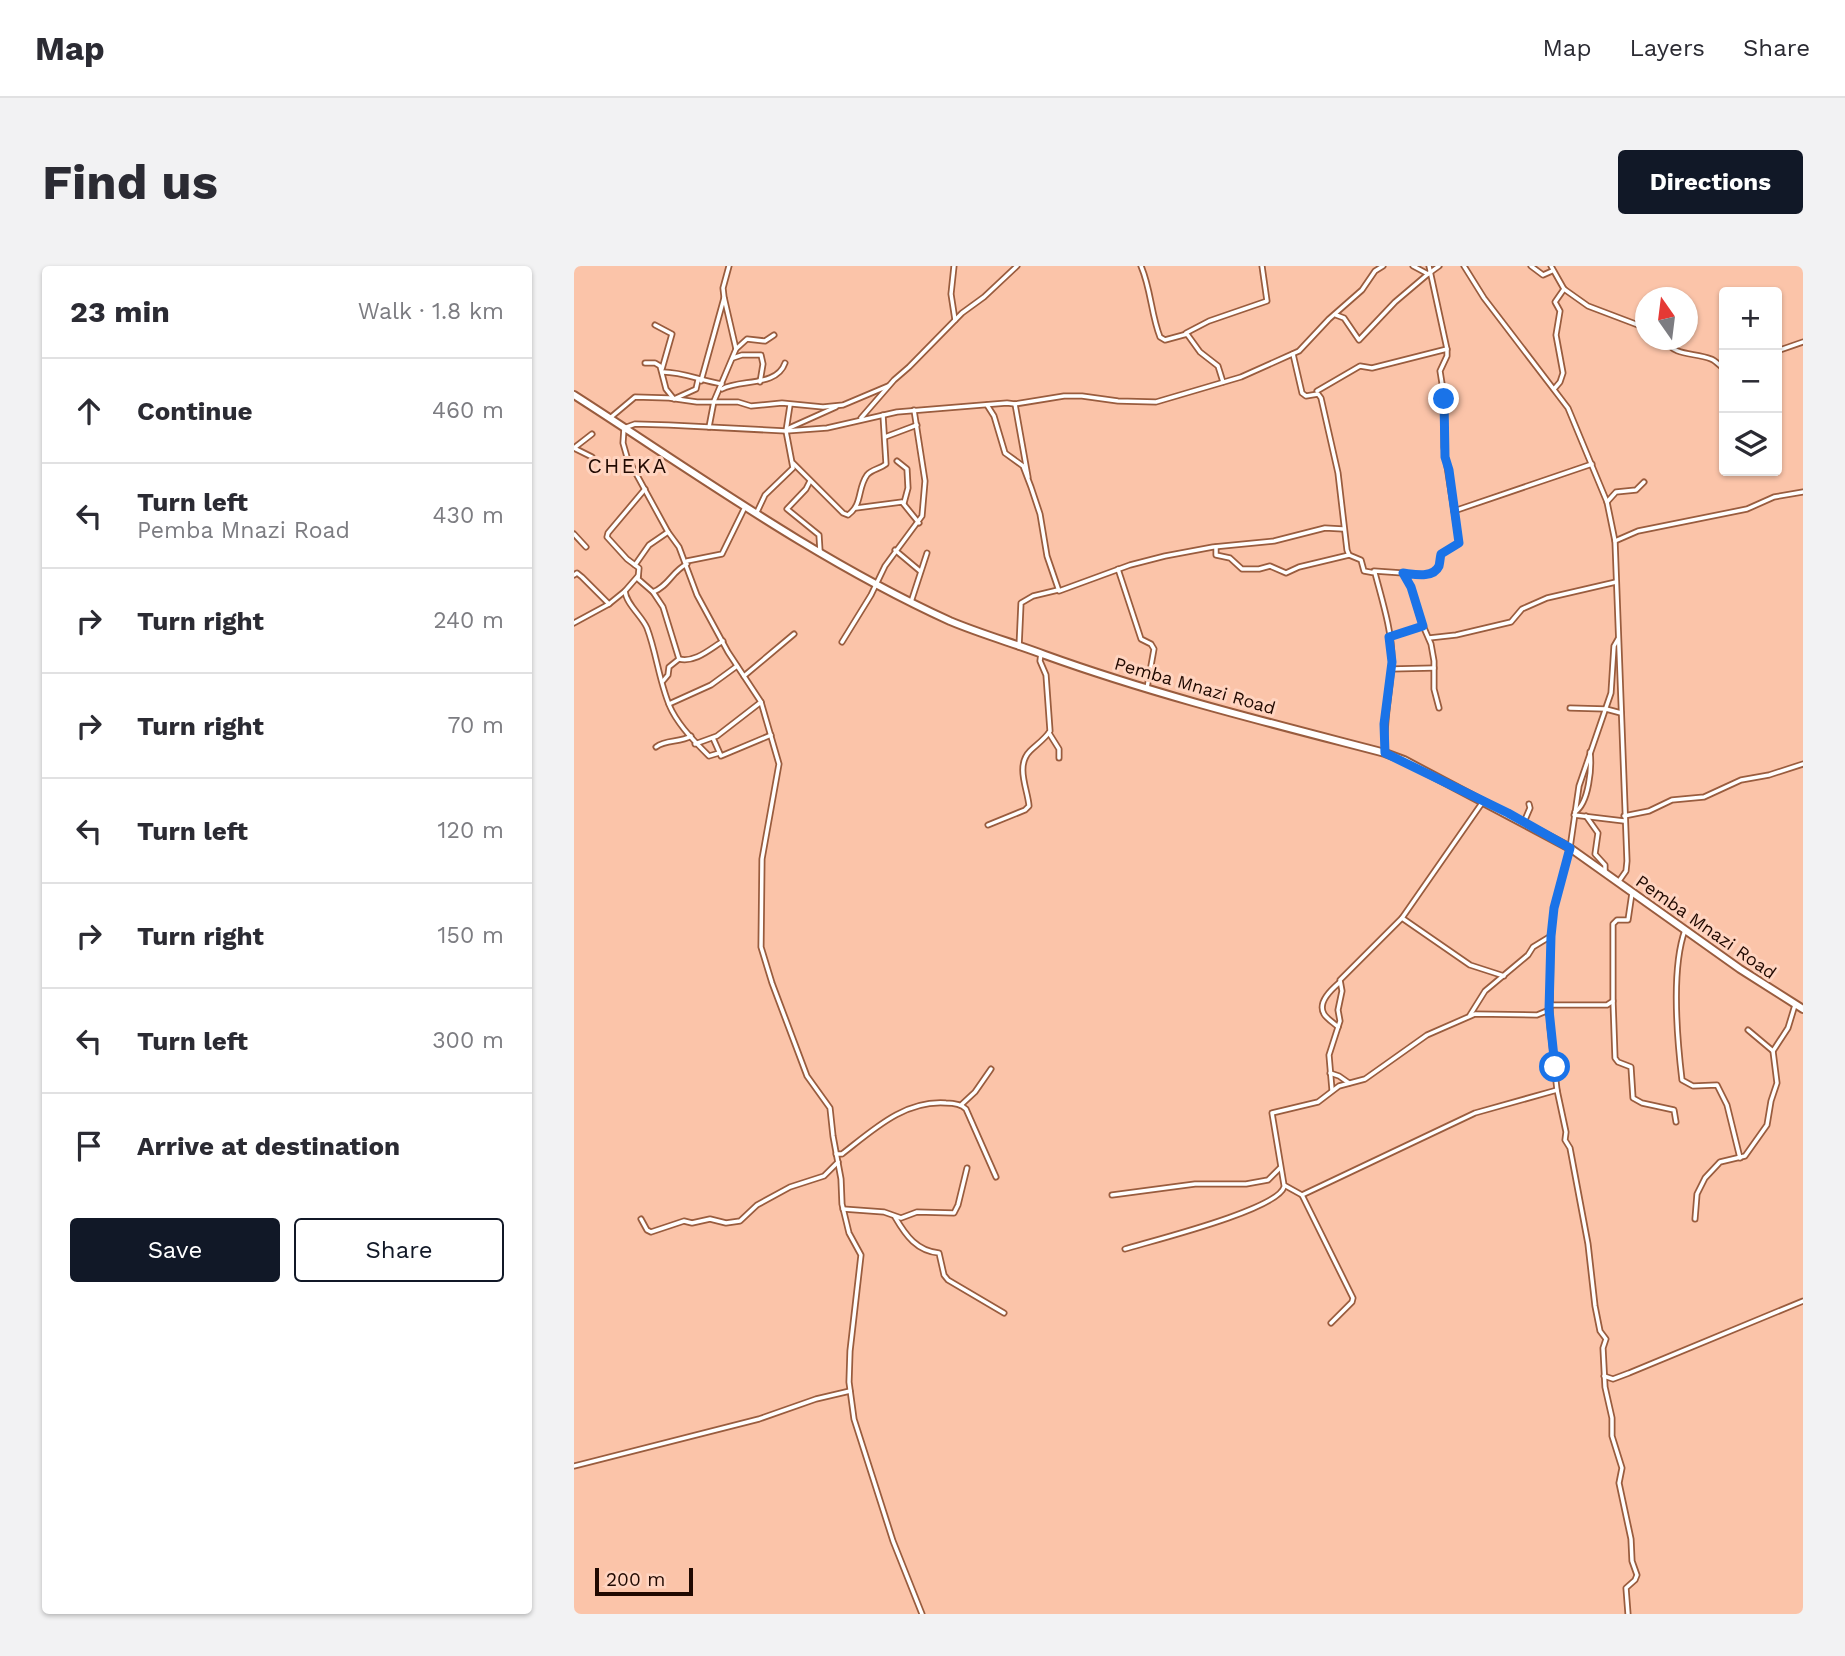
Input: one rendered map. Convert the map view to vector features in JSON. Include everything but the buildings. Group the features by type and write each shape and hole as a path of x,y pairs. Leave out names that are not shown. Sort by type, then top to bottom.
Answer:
{"main road":[{"name":"Pemba Mnazi Road","path":"574,395 756,514 875,585 951,621 1147,690 1385,753 1484,802 1570,848 1740,970 1803,1009"}],"street":[{"path":"729,266 723,288 736,349"},
{"path":"955,320 951,294 956,266"},
{"path":"860,420 888,386 955,320 1017,266"},
{"path":"1141,266 1160,337 1165,340 1267,301 1262,266"},
{"path":"922,1614 893,1541 860,1441 850,1391 850,1343 861,1253 849,1233 843,1209 829,1104 807,1076 761,947 762,859 779,767 771,735 761,702 697,595 686,563 625,453 624,428 639,424 787,430 827,428 914,410 1016,404 1064,396 1156,402 1241,377 1299,351 1362,290 1375,271 1383,266"},
{"path":"1413,266 1429,274"},
{"path":"1216,547 1216,555 1231,558 1241,568 1259,569 1270,565 1286,573 1299,567 1349,555 1359,559 1364,571 1384,570 1416,575 1431,573 1438,567 1441,554 1458,545 1459,537 1444,447 1446,424 1440,370 1447,356 1447,349 1429,266"},
{"path":"1336,315 1344,318 1358,340 1395,302 1439,266"},
{"path":"1464,266 1484,298 1572,416 1607,502 1615,541 1626,871 1618,883"},
{"path":"1531,266 1543,275 1552,268 1564,289 1592,309 1635,325"},
{"path":"1554,389 1563,373 1556,334 1560,311 1555,302 1564,289"},
{"path":"674,398 696,389 724,297"},
{"path":"655,326 672,332 662,370 666,389 674,398"},
{"path":"1186,333 1200,352 1218,366 1223,382"},
{"path":"709,426 714,401 736,349 744,340 767,340 774,335"},
{"path":"1780,350 1803,342"},
{"path":"1317,391 1360,366 1372,368 1447,349"},
{"path":"1675,350 1690,356 1709,358 1719,365"},
{"path":"1293,354 1302,393 1306,396 1318,394 1321,398 1338,472 1343,529 1349,555"},
{"path":"733,358 761,355 763,364 760,382"},
{"path":"645,363 655,363 662,370 722,384"},
{"path":"720,390 733,383 760,382 781,371 785,363"},
{"path":"610,418 632,398 738,402 755,406 838,406 849,404 888,386"},
{"path":"756,514 765,495 792,470 787,430 790,404"},
{"path":"986,404 994,416 1004,453 1020,463 1038,505 1042,536 1058,590"},
{"path":"1016,404 1028,480"},
{"path":"787,430 838,406"},
{"path":"842,642 895,550 922,516 925,481 914,410"},
{"path":"856,508 866,476 886,464 884,415"},
{"path":"885,437 917,425"},
{"path":"592,434 574,448 592,457"},
{"path":"897,461 907,470 908,488 904,503"},
{"path":"793,463 843,513 892,502 904,503 919,523"},
{"path":"1454,511 1592,464"},
{"path":"810,481 787,509 819,534 820,551"},
{"path":"1607,502 1617,492 1636,490 1644,482"},
{"path":"645,489 607,535 627,559 639,568 640,581 653,592 663,607 679,659"},
{"path":"1615,541 1638,531 1747,509 1774,496 1803,492"},
{"path":"653,592 664,586 676,570 686,563 722,554 745,507"},
{"path":"1019,647 1021,603 1033,596 1165,556 1274,541 1325,528 1343,529"},
{"path":"635,565 649,545 668,532"},
{"path":"574,534 586,547"},
{"path":"895,550 921,572"},
{"path":"911,602 927,553"},
{"path":"1118,569 1141,639 1151,644 1154,649 1147,690"},
{"path":"1372,571 1375,573 1389,637 1391,669 1384,724 1385,753"},
{"path":"574,575 577,573 582,577 609,604"},
{"path":"1403,573 1411,587 1429,638 1434,668 1433,687 1439,708"},
{"path":"574,623 609,604 625,592 638,576"},
{"path":"1429,638 1455,635 1513,621 1522,609 1547,598 1616,582"},
{"path":"625,592 626,598 638,611 647,629 673,713 695,744 709,756 719,753"},
{"path":"1389,637 1423,626"},
{"path":"744,676 794,634"},
{"path":"1618,639 1614,646 1611,693 1579,786 1570,848 1554,908 1549,1007 1557,1090 1587,1235 1597,1317 1600,1331 1606,1339 1603,1348 1604,1376 1612,1436 1622,1468 1619,1483 1637,1575 1625,1589 1628,1614"},
{"path":"679,659 685,661 699,656 723,641"},
{"path":"1041,653 1040,660 1046,675 1049,733 1059,749 1059,758"},
{"path":"663,681 668,675 669,667 679,659"},
{"path":"669,704 711,685 737,665"},
{"path":"1391,669 1434,668"},
{"path":"695,744 713,738 761,702"},
{"path":"1570,708 1606,709 1621,713"},
{"path":"988,825 1028,807 1028,795 1023,783 1026,757 1049,733"},
{"path":"713,738 723,756 771,735"},
{"path":"656,747 661,743 686,740 691,736"},
{"path":"1574,814 1583,805 1592,769 1590,750"},
{"path":"1574,814 1624,819 1672,800 1704,797 1741,780 1769,775 1803,764"},
{"path":"1338,1028 1324,1014 1326,998 1402,918 1484,802"},
{"path":"1524,822 1529,804"},
{"path":"1586,816 1598,833 1595,854 1605,865 1604,873"},
{"path":"1632,893 1628,920 1617,920 1613,924 1615,1058 1631,1067 1633,1098 1642,1103 1674,1110 1676,1122"},
{"path":"1402,918 1470,965 1504,976"},
{"path":"1685,930 1679,951 1677,1004 1682,1080 1693,1086 1717,1085 1727,1105 1740,1158"},
{"path":"1469,1016 1485,991 1528,955 1533,947 1551,936"},
{"path":"1332,1090 1329,1055 1340,1019 1338,1008 1342,991 1339,982"},
{"path":"1125,1249 1191,1231 1280,1195 1284,1187 1272,1113 1318,1101 1332,1090 1365,1079 1427,1035 1469,1016 1481,1013 1537,1015 1549,1007 1607,1005 1613,1001"},
{"path":"1695,1219 1698,1194 1705,1178 1720,1162 1740,1158 1747,1153 1767,1125 1777,1083 1773,1051 1788,1028 1795,1005"},
{"path":"1748,1030 1773,1051"},
{"path":"961,1105 975,1092 991,1069"},
{"path":"1330,1073 1349,1083"},
{"path":"1302,1195 1475,1113 1557,1090"},
{"path":"836,1154 842,1154 901,1111 928,1103 961,1105 966,1109 996,1177"},
{"path":"641,1219 651,1232 684,1221 692,1223 710,1219 736,1223 745,1219 757,1205 790,1187 828,1174 838,1163"},
{"path":"843,1209 879,1211 895,1217 917,1212 955,1212 967,1168"},
{"path":"1112,1195 1195,1184 1246,1184 1268,1180 1280,1168"},
{"path":"1284,1187 1302,1195 1353,1298 1353,1302 1331,1323"},
{"path":"895,1217 916,1245 924,1251 939,1253 944,1275 948,1280 1004,1313"},
{"path":"1604,1376 1610,1379 1629,1373 1803,1301"},
{"path":"575,1465 759,1419 816,1399 850,1391"}],"district":[{"name":"CHEKA","path":"628,466"}],"route":[{"path":"1444,399 1446,424 1443,441 1459,543 1443,551 1434,571 1416,575 1403,573 1411,587 1423,626 1413,631 1394,633 1389,637 1392,662 1384,724 1385,753 1508,813 1570,848 1554,908 1551,936 1549,1010 1555,1067"}]}
